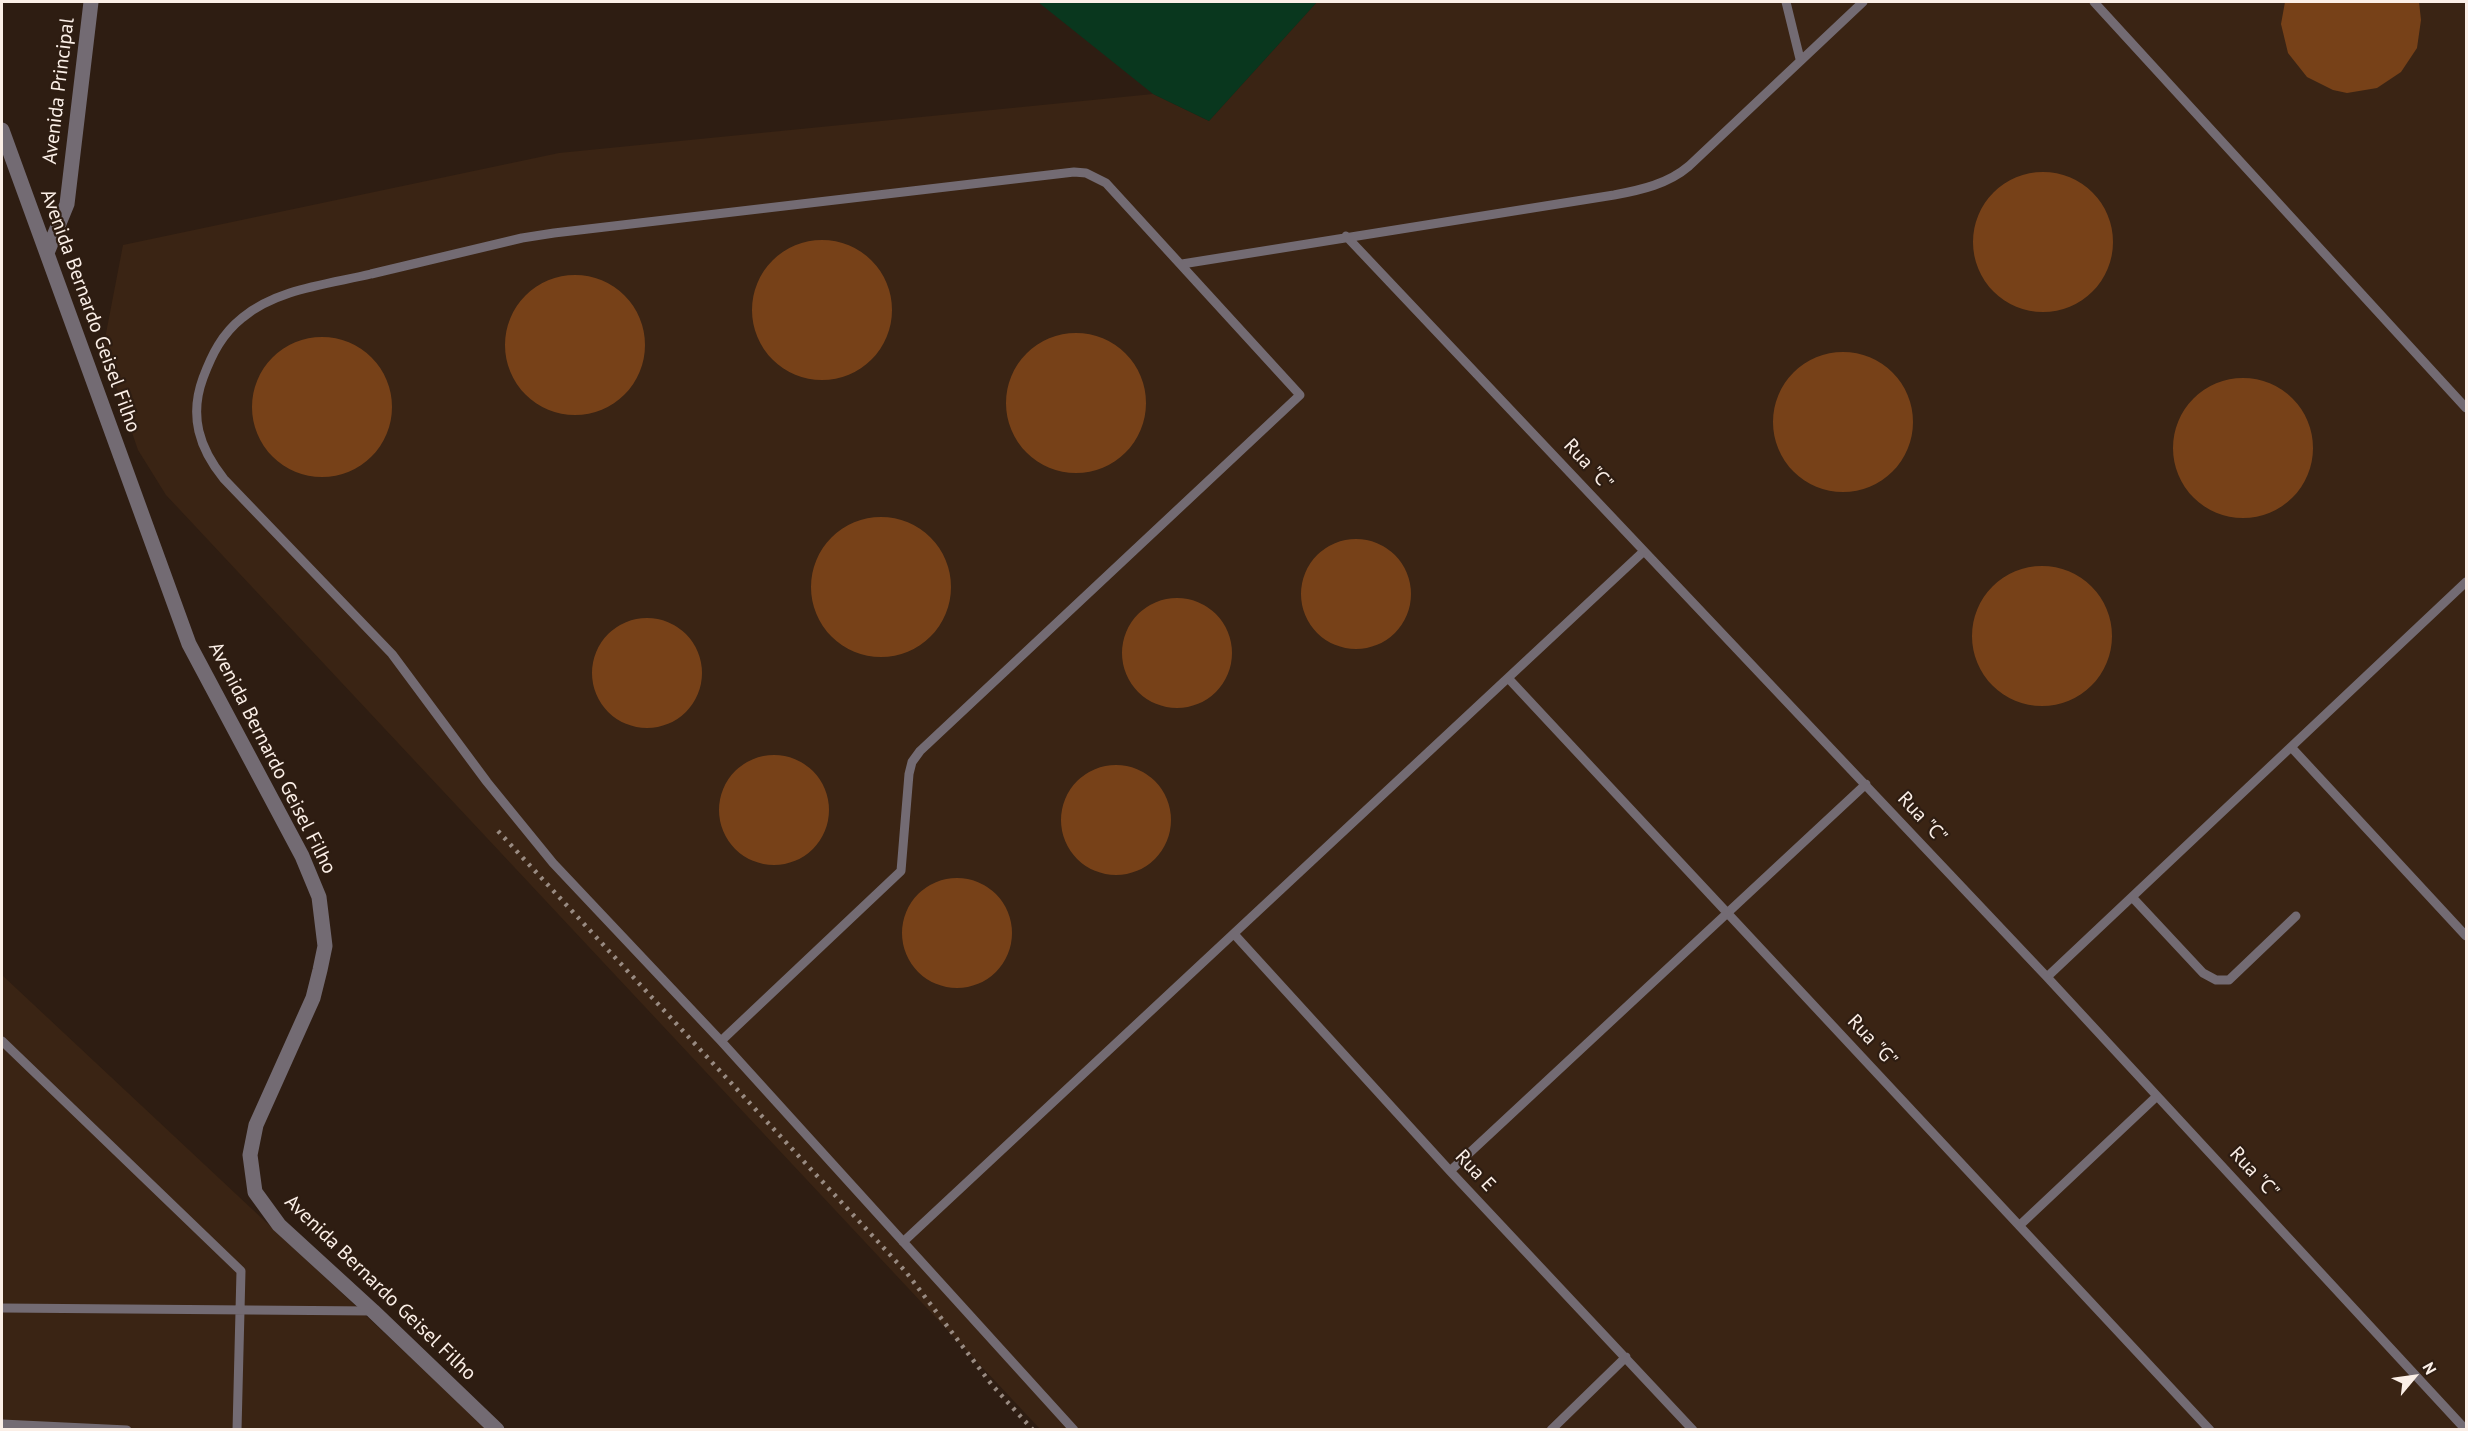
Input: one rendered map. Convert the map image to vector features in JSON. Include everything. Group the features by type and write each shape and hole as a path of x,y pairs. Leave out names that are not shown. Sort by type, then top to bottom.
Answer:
{"street":[{"name":"Avenida Principal","path":"47,253 67,204 91,2"},
{"name":"Avenida Bernardo Geisel Filho","path":"2,129 189,644 303,856 319,897 325,946 320,970 313,998 256,1125 250,1155 255,1192 279,1226 373,1311 497,1430"}],"lane":[{"path":"1786,2 1800,59"},
{"path":"1182,264 1614,195 1664,182 1677,176 1689,166 1863,2"},
{"path":"2094,2 2466,408"},
{"path":"721,1041 901,871 909,774 912,762 920,751 1300,395 1106,183 1086,173 1074,172 522,238 279,297 243,316 217,345 198,391 196,404 200,436 207,456 215,468 373,631 414,680 487,782 553,863 721,1041 1074,1430"},
{"name":"Rua \"C\"","path":"1346,236 1866,784 2466,1430"},
{"path":"903,1242 1644,550"},
{"path":"2047,977 2466,582"},
{"name":"Rua \"G\"","path":"1508,678 2210,1429"},
{"path":"2291,747 2466,936"},
{"path":"1450,1171 1866,784"},
{"path":"2132,897 2203,973 2216,980 2229,980 2296,916"},
{"name":"Rua E","path":"1233,934 1450,1171 1693,1430"},
{"path":"3,1044 241,1271 237,1430"},
{"path":"2020,1225 2157,1096"},
{"path":"2,1308 373,1311"},
{"path":"1551,1430 1626,1357"},
{"path":"2,1424 128,1430"}],"shaded area":[{"path":"1317,2 2466,2 2466,1429 1040,1429 166,495 138,450 103,349 123,245 559,153 1153,94 1209,121"},
{"path":"2,975 487,1429 2,1429"}],"green space":[{"path":"1038,2 1317,2 1209,121 1153,94"}],"building":[{"path":"2285,2 2419,2 2421,20 2417,48 2401,72 2377,88 2347,93 2333,90 2307,77 2288,53 2281,24"},
{"path":"2043,172 2070,177 2092,193 2108,215 2113,242 2108,269 2092,291 2070,307 2043,312 2016,307 1994,291 1978,269 1973,242 1978,215 1994,193 2016,177"},
{"path":"822,240 849,245 871,261 887,283 892,310 887,337 871,359 849,375 822,380 795,375 773,359 757,337 752,310 757,283 773,261 795,245"},
{"path":"575,275 602,280 624,296 640,318 645,345 640,372 624,394 602,410 575,415 548,410 526,394 510,372 505,345 510,318 526,296 548,280"},
{"path":"1076,333 1103,338 1125,354 1141,376 1146,403 1141,430 1125,452 1103,468 1076,473 1049,468 1027,452 1011,430 1006,403 1011,376 1027,354 1049,338"},
{"path":"322,337 349,342 371,358 387,380 392,407 387,434 371,456 349,472 322,477 295,472 273,456 257,434 252,407 257,380 273,358 295,342"},
{"path":"1843,352 1870,357 1892,373 1908,395 1913,422 1908,449 1892,471 1870,487 1843,492 1816,487 1794,471 1778,449 1773,422 1778,395 1794,373 1816,357"},
{"path":"2243,378 2270,383 2292,399 2308,421 2313,448 2308,475 2292,497 2270,513 2243,518 2216,513 2194,497 2178,475 2173,448 2178,421 2194,399 2216,383"},
{"path":"881,517 908,522 930,538 946,560 951,587 946,614 930,636 908,652 881,657 854,652 832,636 816,614 811,587 816,560 832,538 854,522"},
{"path":"1356,539 1377,543 1395,555 1407,573 1411,594 1407,615 1395,633 1377,645 1356,649 1335,645 1317,633 1305,615 1301,594 1305,573 1317,555 1335,543"},
{"path":"2042,566 2069,571 2091,587 2107,609 2112,636 2107,663 2091,685 2069,701 2042,706 2015,701 1993,685 1977,663 1972,636 1977,609 1993,587 2015,571"},
{"path":"1177,598 1198,602 1216,614 1228,632 1232,653 1228,674 1216,692 1198,704 1177,708 1156,704 1138,692 1126,674 1122,653 1126,632 1138,614 1156,602"},
{"path":"647,618 668,622 686,634 698,652 702,673 698,694 686,712 668,724 647,728 626,724 608,712 596,694 592,673 596,652 608,634 626,622"},
{"path":"774,755 795,759 813,771 825,789 829,810 825,831 813,849 795,861 774,865 753,861 735,849 723,831 719,810 723,789 735,771 753,759"},
{"path":"1116,765 1137,769 1155,781 1167,799 1171,820 1167,841 1155,859 1137,871 1116,875 1095,871 1077,859 1065,841 1061,820 1065,799 1077,781 1095,769"},
{"path":"957,878 978,882 996,894 1008,912 1012,933 1008,954 996,972 978,984 957,988 936,984 918,972 906,954 902,933 906,912 918,894 936,882"}],"railway":[{"path":"498,831 906,1272 992,1385 1033,1430"}]}
